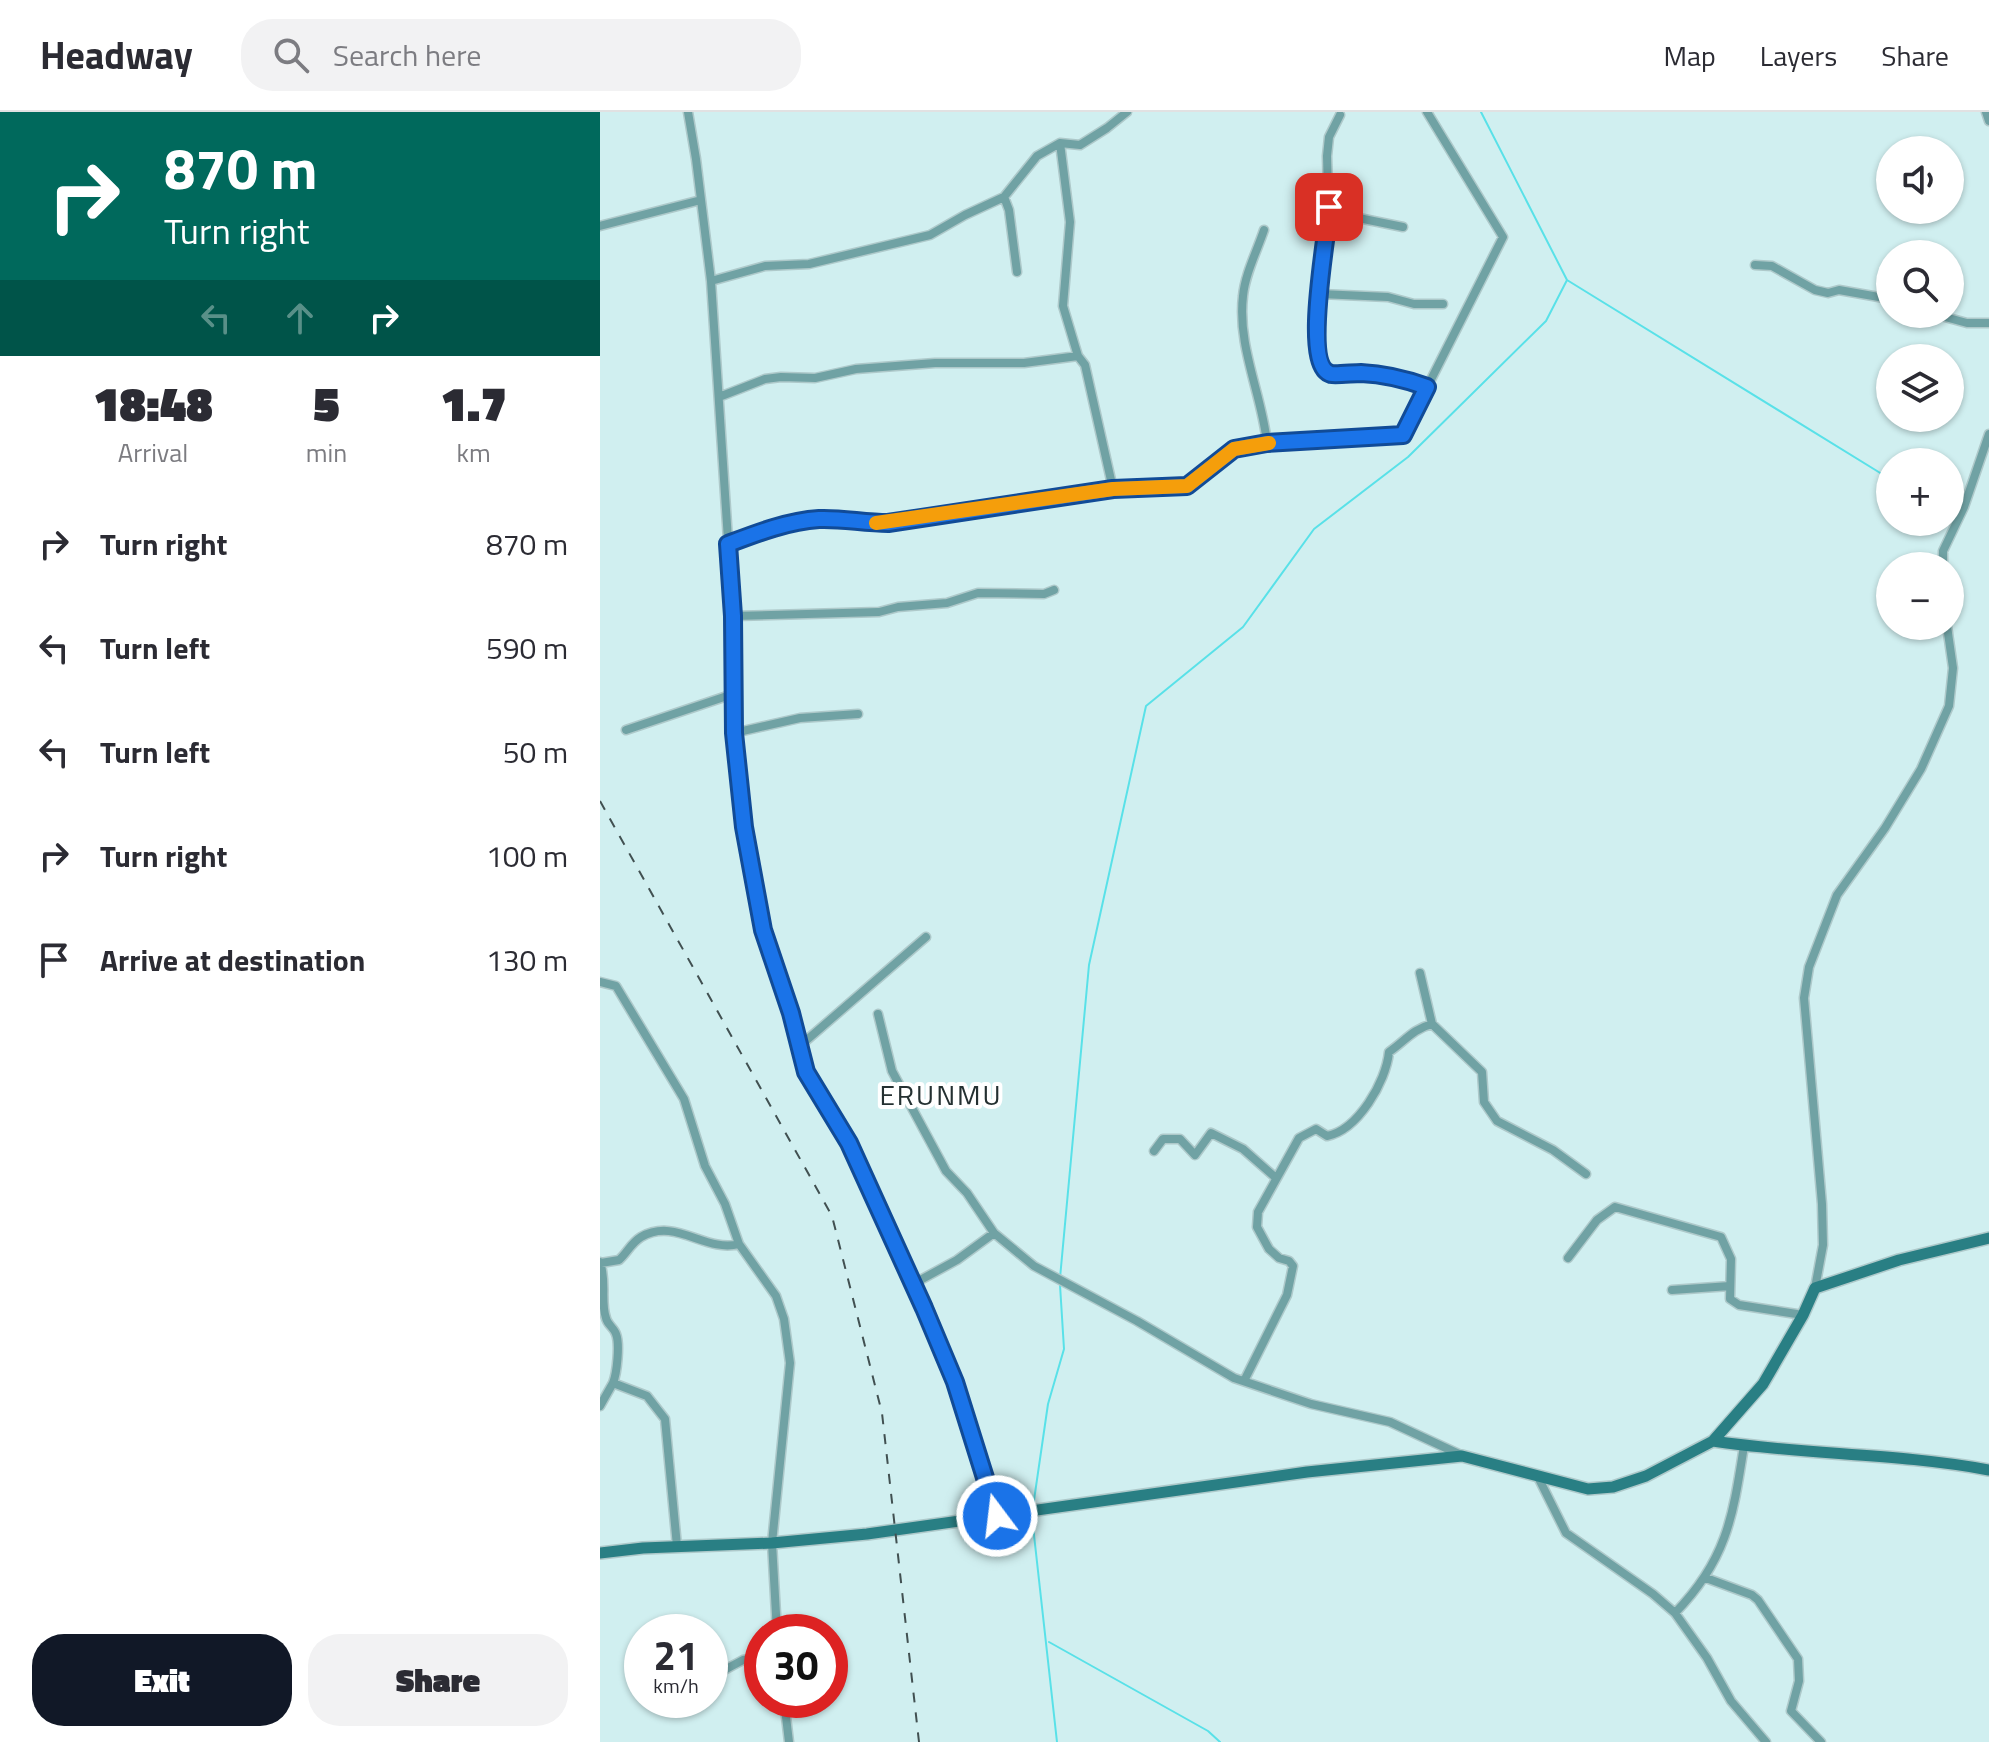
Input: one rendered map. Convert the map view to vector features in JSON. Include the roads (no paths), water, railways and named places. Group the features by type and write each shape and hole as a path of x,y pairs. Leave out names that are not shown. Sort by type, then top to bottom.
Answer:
{"street":[{"path":"688,112 711,281 733,616 734,733 744,827 763,930 801,1045 806,1072 849,1143 913,1284 955,1382 997,1516"},
{"path":"711,281 765,266 809,264 930,235 1004,197 1037,156 1060,143 1080,145 1127,112"},
{"path":"728,544 801,521 849,519 888,523 1113,489 1187,486 1234,449 1267,443 1403,435 1503,237 1427,112"},
{"path":"1986,112 1989,121"},
{"path":"1340,115 1329,137 1327,156 1329,212 1315,334 1317,356 1322,369 1331,374 1387,374 1427,387"},
{"path":"1060,143 1070,222 1063,306 1078,356 1085,365 1113,489"},
{"path":"1004,197 1011,220 1017,272"},
{"path":"600,226 701,200"},
{"path":"1329,212 1403,227"},
{"path":"1264,230 1243,295 1247,352 1265,421 1267,443"},
{"path":"1755,265 1772,266 1815,290 1828,293 1839,290 1876,297"},
{"path":"1320,294 1388,297 1414,304 1443,304"},
{"path":"1964,322 1989,323"},
{"path":"719,397 765,379 781,377 815,378 856,369 935,363 1024,363 1078,356"},
{"path":"1943,552 1958,521 1989,434"},
{"path":"733,616 879,612 898,607 947,603 978,593 1044,594 1054,590"},
{"path":"878,1014 892,1071 946,1171 967,1193 994,1233 1034,1266 1244,1381 1311,1404 1390,1422 1462,1456 1588,1489 1613,1487 1646,1476 1713,1441 1763,1384 1815,1288 1823,1245 1804,998 1809,967 1837,895 1885,828 1921,769 1949,706 1953,668 1949,640"},
{"path":"626,730 733,694"},
{"path":"734,733 800,718 858,714"},
{"path":"801,1045 926,937"},
{"path":"1420,973 1432,1024 1482,1072 1484,1102 1497,1121 1573,1162 1586,1174"},
{"path":"600,982 616,986 624,997 684,1099 705,1166 725,1204 739,1244 776,1296 788,1335 790,1363 772,1543 776,1614"},
{"path":"1244,1381 1287,1295 1293,1266 1269,1249 1257,1227 1258,1212 1299,1138 1316,1129 1327,1136 1339,1134 1380,1084 1388,1067 1389,1052 1416,1029 1432,1024"},
{"path":"1154,1151 1163,1139 1180,1139 1195,1155 1211,1133 1243,1149 1276,1178"},
{"path":"1568,1258 1597,1220 1615,1207 1721,1237 1731,1259 1730,1299 1739,1305 1803,1315"},
{"path":"600,1406 617,1373 618,1342 605,1318 605,1277 600,1262 619,1260 638,1239 663,1230 730,1247 739,1244"},
{"path":"913,1284 957,1260 994,1233"},
{"path":"1815,1288 1899,1260 1989,1238"},
{"path":"1672,1290 1730,1286"},
{"path":"613,1383 647,1396 665,1419 677,1546"},
{"path":"1713,1441 1789,1451 1892,1456 1989,1470"},
{"path":"1675,1613 1706,1578 1726,1538 1734,1510 1744,1446"},
{"path":"600,1553 677,1546 772,1543 997,1516 1307,1472 1462,1456"},
{"path":"1537,1475 1566,1533 1675,1613 1707,1658 1731,1701 1766,1742"},
{"path":"1706,1578 1744,1591 1758,1600 1798,1659 1799,1681 1791,1711 1821,1742"},
{"path":"786,1718 789,1742"}],"waterway":[{"path":"1481,112 1567,280 1876,470"},
{"path":"1060,1278 1089,965 1146,706 1243,627 1314,529 1408,457 1546,321 1567,280"},
{"path":"1033,1507 1048,1404 1064,1349 1060,1285"},
{"path":"1032,1517 1057,1742"},
{"path":"1049,1642 1208,1731 1220,1742"}],"railway":[{"path":"600,801 832,1216 882,1413 919,1742"}],"district":[{"name":"ERUNMU","path":"941,1095"}]}
